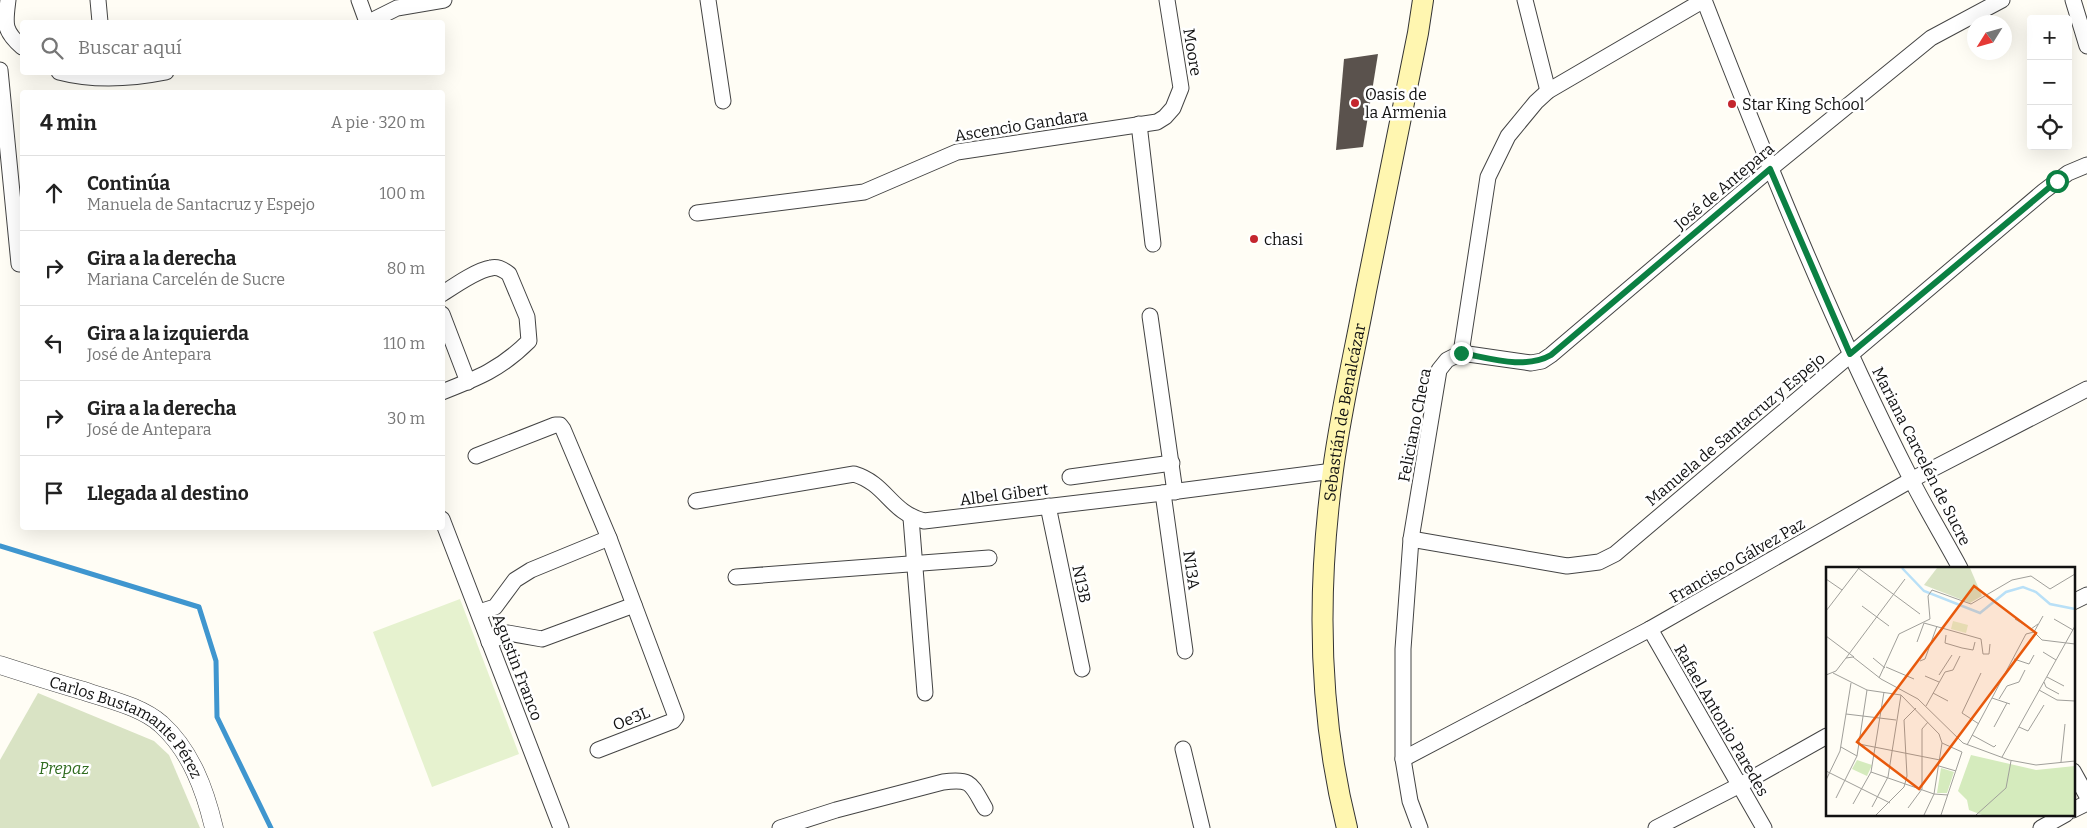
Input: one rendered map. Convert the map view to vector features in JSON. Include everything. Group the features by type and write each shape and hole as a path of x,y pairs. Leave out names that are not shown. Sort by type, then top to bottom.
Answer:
{"main road":[{"name":"Sebastián de Benalcázar","path":"1347,828 1337,788 1330,742 1323,655 1324,578 1333,471 1344,403 1418,32 1422,0"}],"street":[{"path":"8,0 2,24 20,45"},
{"path":"98,0 100,20"},
{"path":"359,0 367,20"},
{"path":"372,20 398,8 444,0"},
{"path":"708,0 723,102"},
{"name":"Moore","path":"1167,0 1181,88 1173,108"},
{"path":"1525,0 1548,92"},
{"path":"1461,353 1488,177 1508,136 1536,102 1548,92 1704,0"},
{"name":"Mariana Carcelén de Sucre","path":"1704,0 1770,169 1850,354 1911,480 1959,567"},
{"name":"José de Antepara","path":"1461,353 1531,363 1546,358 1770,169 1931,38 2002,0"},
{"path":"2073,0 2087,46"},
{"path":"0,70 19,264"},
{"path":"70,75 80,78 103,75 144,77 153,75"},
{"name":"Ascencio Gandara","path":"697,213 864,192 957,152 1148,124 1157,122 1165,117 1173,108"},
{"path":"1139,124 1153,244"},
{"name":"Manuela de Santacruz y Espejo","path":"1412,539 1568,566 1599,562 1615,554 2044,191 2068,173 2087,165"},
{"path":"445,292 490,268 497,268 509,274 527,316 529,341 512,358 498,368 445,391"},
{"name":"N13A","path":"1150,316 1172,463 1169,493 1185,651"},
{"path":"445,322 468,382"},
{"name":"Feliciano Checa","path":"1420,828 1410,801 1403,759 1403,649 1412,539 1439,370 1447,360 1461,353"},
{"name":"Francisco Gálvez Paz","path":"1403,759 1650,629 1911,480 2087,389"},
{"path":"476,456 560,425 564,429 634,605 542,639 508,633 489,642"},
{"path":"1070,477 1172,463"},
{"name":"Albel Gibert","path":"911,518 924,521 1169,493 1333,471"},
{"path":"696,501 854,474 867,478 879,488 902,512 911,518 925,692"},
{"name":"N13B","path":"1048,506 1082,669"},
{"name":"Agustin Franco","path":"445,526 561,828"},
{"path":"479,612 495,607 515,580 531,570 608,538"},
{"path":"736,578 914,562 989,558"},
{"path":"2074,602 2087,595"},
{"name":"Oe3L","path":"598,750 673,721 676,717 634,605"},
{"name":"Rafael Antonio Paredes","path":"1650,629 1764,828"},
{"name":"Carlos Bustamante Pérez","path":"0,665 131,706 159,723 179,742 206,796 214,828"},
{"path":"1656,828 1740,785 1826,737"},
{"path":"1183,749 1202,828"},
{"path":"2074,773 2087,796"},
{"path":"780,828 836,810 943,782 958,780 966,781 974,788 985,808"},
{"path":"2074,810 2087,803"},
{"path":"2041,828 2062,816"}],"green space":[{"path":"460,599 519,754 432,787 373,632"},
{"name":"Prepaz","path":"38,693 154,741 169,755 200,828 0,828 0,760"}],"building":[{"name":"Oasis de la Armenia","path":"1378,54 1363,147 1336,150 1344,59"}],"waterway":[{"path":"0,546 199,607 216,661 217,717 271,828"}],"place":[{"name":"Oasis de la Armenia","path":"1355,103"},
{"name":"Star King School","path":"1732,104"},
{"name":"chasi","path":"1254,239"}],"route":[{"path":"1461,353 1531,363 1542,361 1770,169 1850,354 2057,181"}]}
